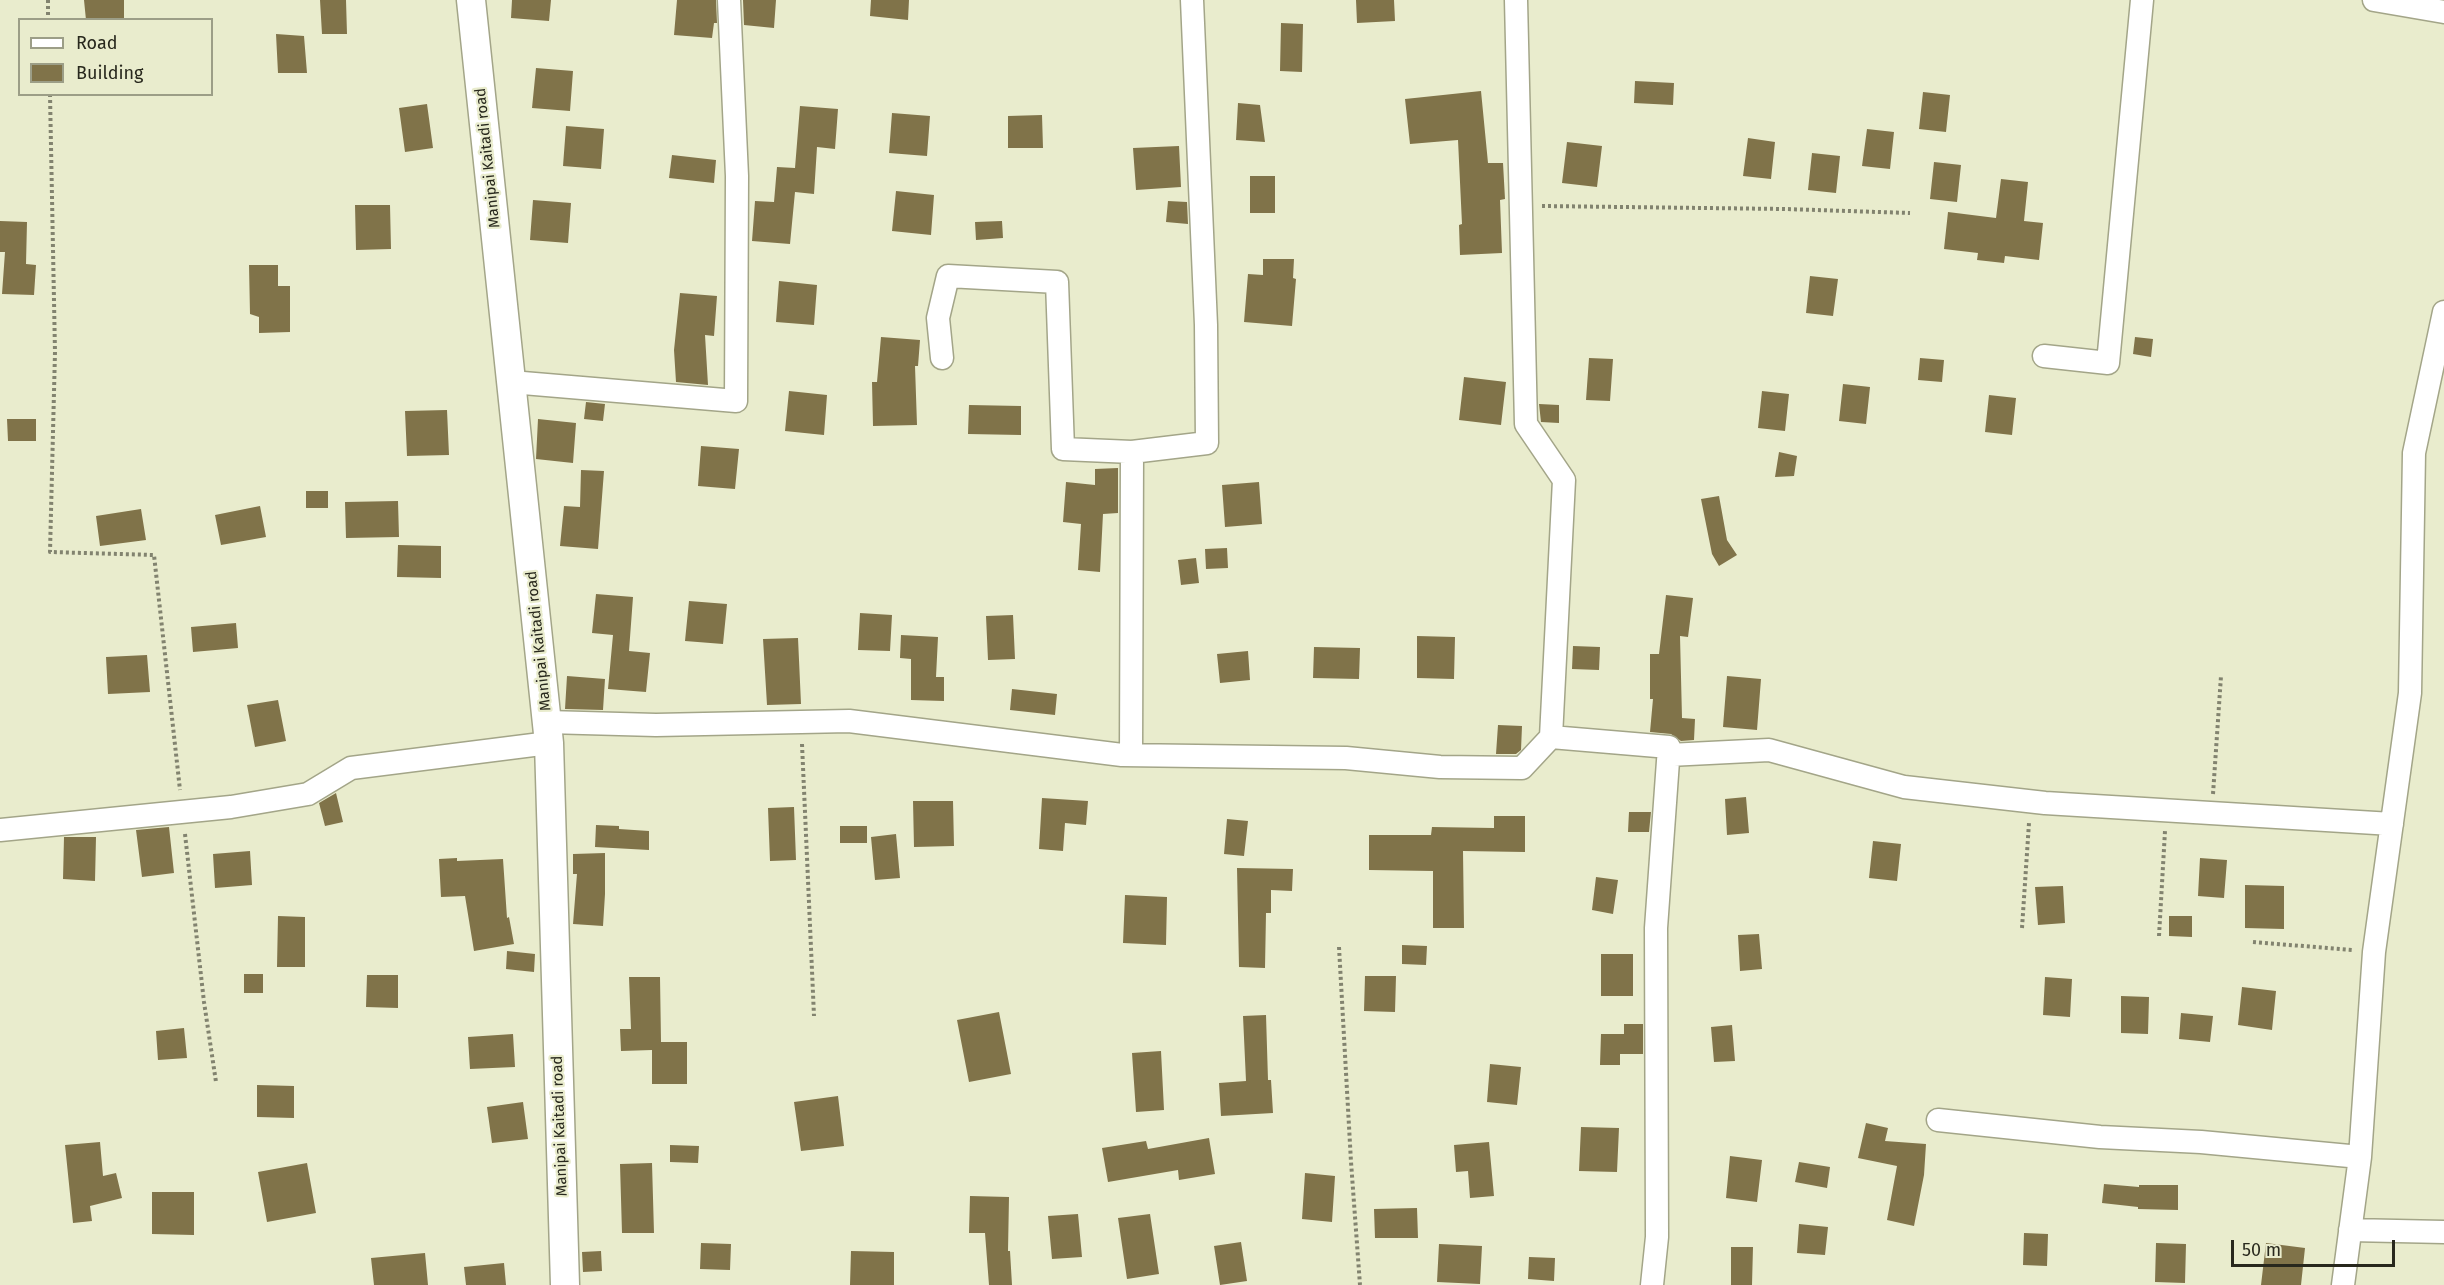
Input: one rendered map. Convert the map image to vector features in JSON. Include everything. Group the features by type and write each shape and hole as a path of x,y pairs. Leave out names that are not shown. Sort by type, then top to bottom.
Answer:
{"main road":[{"name":"Manipai Kaitadi road","path":"471,0 548,733 565,1285"}],"street":[{"path":"511,382 736,401 737,176 729,0"},
{"path":"942,358 938,318 948,276 1057,282 1062,449 1132,452 1207,443 1206,325 1192,0"},
{"path":"0,830 231,807 308,794 351,768 548,733 656,725 849,721 1131,755 1346,758 1440,767 1522,768 1551,737 1564,480 1526,424 1516,0"},
{"path":"2044,356 2108,363 2142,0"},
{"path":"2374,0 2444,12"},
{"path":"2343,1285 2360,1157 2374,952 2410,693 2414,453 2444,312"},
{"path":"1131,755 1132,452"},
{"path":"1551,737 1669,747 1656,928 1657,1236 1652,1285"},
{"path":"1669,755 1769,750 1904,787 2031,801 2392,824"},
{"path":"1938,1120 2100,1137 2201,1142 2360,1157"},
{"path":"2350,1230 2444,1232"}],"path":[{"path":"48,0 48,18"},
{"path":"50,96 55,352 50,552 154,555 204,1002 216,1082"},
{"path":"1521,206 1910,213"},
{"path":"2212,813 2221,676"},
{"path":"801,722 814,1016"},
{"path":"2022,928 2031,801"},
{"path":"2159,936 2166,810"},
{"path":"2253,942 2374,952"},
{"path":"1340,947 1350,1151 1360,1285"}],"building":[{"path":"84,0 124,0 124,18 86,18"},
{"path":"320,0 346,0 347,34 322,34"},
{"path":"512,0 551,0 549,21 511,18"},
{"path":"677,0 716,0 717,23 714,23 712,38 674,35"},
{"path":"743,0 776,0 774,28 744,25"},
{"path":"871,0 909,0 908,20 870,16"},
{"path":"1356,0 1394,0 1395,21 1357,23"},
{"path":"1281,23 1303,24 1302,72 1280,71"},
{"path":"276,34 304,36 307,73 278,73"},
{"path":"536,68 573,71 570,111 532,108"},
{"path":"1635,81 1674,83 1673,105 1634,103"},
{"path":"1481,91 1488,163 1503,163 1505,199 1500,200 1502,253 1460,255 1459,225 1462,224 1458,140 1410,144 1405,99"},
{"path":"1923,92 1950,95 1946,132 1919,129"},
{"path":"1238,103 1260,105 1265,142 1236,140"},
{"path":"427,104 433,148 405,152 399,108"},
{"path":"800,106 838,109 835,149 817,147 814,194 795,192 790,244 752,241 755,201 774,202 777,167 795,168"},
{"path":"892,113 930,116 927,156 889,153"},
{"path":"1042,115 1043,148 1008,148 1008,116"},
{"path":"566,126 604,129 601,169 563,166"},
{"path":"1867,129 1894,132 1890,169 1862,166"},
{"path":"1748,138 1775,142 1771,179 1743,176"},
{"path":"1567,142 1602,146 1597,187 1562,183"},
{"path":"1179,146 1181,187 1136,190 1133,148"},
{"path":"1812,153 1840,156 1836,193 1808,190"},
{"path":"672,155 716,160 714,183 669,178"},
{"path":"1934,162 1961,165 1957,202 1930,199"},
{"path":"1250,176 1275,176 1275,213 1250,213"},
{"path":"2001,179 2028,182 2024,221 2043,223 2039,260 2005,256 2004,263 1977,260 1978,253 1944,249 1948,212 1996,218"},
{"path":"896,191 934,195 931,235 892,231"},
{"path":"533,200 571,203 568,243 530,240"},
{"path":"1168,201 1187,202 1188,224 1166,222"},
{"path":"355,205 390,205 391,249 356,250"},
{"path":"0,221 27,222 26,264 36,265 34,295 2,294 5,252 0,252"},
{"path":"1002,221 1003,238 976,240 975,222"},
{"path":"1263,259 1294,259 1293,278 1296,279 1292,326 1244,322 1248,274 1263,275"},
{"path":"249,265 278,265 278,286 290,286 290,332 259,333 259,317 250,314"},
{"path":"1810,276 1838,279 1833,316 1806,313"},
{"path":"779,281 817,285 814,325 776,322"},
{"path":"680,293 717,296 714,336 705,335 708,385 676,382 674,350"},
{"path":"881,337 920,340 918,366 915,366 917,425 873,426 872,382 877,382"},
{"path":"2135,337 2153,339 2151,357 2133,354"},
{"path":"1589,358 1613,359 1610,401 1586,400"},
{"path":"1920,358 1944,360 1942,382 1918,380"},
{"path":"1464,377 1506,382 1501,425 1459,420"},
{"path":"1843,384 1870,387 1866,424 1839,421"},
{"path":"789,391 827,395 824,435 785,431"},
{"path":"1762,391 1789,394 1785,431 1758,428"},
{"path":"1989,395 2016,398 2012,435 1985,432"},
{"path":"586,402 605,404 603,421 584,419"},
{"path":"1539,404 1559,405 1559,423 1541,422"},
{"path":"969,405 1021,406 1021,435 968,434"},
{"path":"447,410 449,455 407,456 405,411"},
{"path":"7,419 36,419 36,441 8,441"},
{"path":"538,419 576,423 573,463 536,459"},
{"path":"701,446 739,449 735,489 698,486"},
{"path":"1779,452 1797,456 1794,476 1775,477"},
{"path":"1118,468 1118,513 1103,514 1100,572 1078,570 1081,524 1063,522 1066,482 1095,485 1095,469"},
{"path":"581,470 604,471 598,549 560,546 564,506 580,507"},
{"path":"1259,482 1262,524 1225,527 1222,485"},
{"path":"306,491 328,491 328,508 306,508"},
{"path":"1719,496 1727,540 1737,555 1719,566 1712,554 1701,499"},
{"path":"398,501 399,537 346,538 345,502"},
{"path":"260,506 266,537 221,545 215,515"},
{"path":"141,509 146,540 100,546 96,516"},
{"path":"398,545 441,546 441,578 397,577"},
{"path":"1227,548 1228,568 1206,569 1205,549"},
{"path":"1196,558 1199,583 1181,585 1178,560"},
{"path":"596,594 633,597 629,651 650,653 646,692 608,689 613,635 592,633"},
{"path":"1666,595 1693,598 1688,637 1680,636 1682,718 1695,719 1694,740 1681,741 1671,734 1650,732 1653,699 1650,699 1650,654 1659,654"},
{"path":"689,601 727,604 723,644 685,641"},
{"path":"860,613 892,615 890,651 858,650"},
{"path":"1013,615 1015,659 988,660 986,616"},
{"path":"236,623 238,648 193,652 191,627"},
{"path":"901,635 938,637 936,677 944,677 944,701 911,700 911,659 900,658"},
{"path":"1417,636 1455,637 1454,679 1417,678"},
{"path":"798,638 801,704 767,705 763,639"},
{"path":"1573,646 1600,647 1599,670 1572,669"},
{"path":"1314,647 1360,648 1359,679 1313,678"},
{"path":"1248,651 1250,680 1220,683 1217,654"},
{"path":"147,655 150,692 108,694 106,657"},
{"path":"567,676 605,679 603,710 565,709"},
{"path":"1727,676 1761,679 1757,730 1723,727"},
{"path":"1012,689 1057,694 1055,715 1010,710"},
{"path":"278,700 286,741 255,747 247,705"},
{"path":"1498,725 1522,726 1521,750 1516,754 1496,754"},
{"path":"336,793 343,822 325,826 319,803"},
{"path":"1746,797 1749,833 1727,835 1725,799"},
{"path":"1042,798 1088,801 1086,825 1065,823 1063,851 1039,849"},
{"path":"913,801 953,801 954,846 914,847"},
{"path":"794,807 796,860 770,861 768,808"},
{"path":"1629,812 1651,812 1649,832 1628,832"},
{"path":"1494,816 1525,816 1525,852 1463,851 1464,928 1433,928 1433,871 1369,870 1369,835 1431,835 1432,827 1494,828"},
{"path":"1227,819 1248,821 1244,856 1224,854"},
{"path":"596,825 649,831 649,850 595,847"},
{"path":"840,826 867,826 867,843 840,843"},
{"path":"169,827 174,873 142,877 136,830"},
{"path":"896,834 900,878 875,880 871,837"},
{"path":"64,837 96,837 95,881 63,879"},
{"path":"1873,841 1901,844 1897,881 1869,878"},
{"path":"250,851 252,885 215,888 213,854"},
{"path":"605,853 603,926 573,924 577,874 573,874 573,854"},
{"path":"457,858 457,861 503,859 507,918 509,917 514,944 474,951 465,896 441,897 439,859"},
{"path":"2200,858 2227,860 2224,898 2198,896"},
{"path":"1237,868 1293,869 1292,891 1271,890 1271,913 1266,913 1265,968 1239,967"},
{"path":"1596,877 1618,880 1613,914 1592,910"},
{"path":"2245,885 2284,886 2284,929 2245,928"},
{"path":"2063,886 2065,923 2038,925 2035,887"},
{"path":"1125,895 1167,897 1166,945 1123,943"},
{"path":"278,916 305,917 305,967 277,967"},
{"path":"2169,916 2192,916 2192,937 2169,936"},
{"path":"1759,934 1762,969 1740,971 1738,935"},
{"path":"1402,945 1427,946 1426,965 1402,964"},
{"path":"507,951 535,954 534,972 506,969"},
{"path":"1601,954 1633,954 1633,996 1601,996"},
{"path":"244,974 263,974 263,993 244,993"},
{"path":"367,975 398,975 398,1008 366,1007"},
{"path":"1365,976 1396,976 1395,1012 1364,1011"},
{"path":"629,977 660,977 661,1042 687,1042 687,1084 652,1084 652,1050 621,1051 620,1029 631,1029"},
{"path":"2045,977 2072,979 2070,1017 2043,1015"},
{"path":"2242,987 2276,991 2272,1030 2238,1025"},
{"path":"2121,996 2149,997 2148,1034 2121,1033"},
{"path":"999,1012 1011,1074 969,1082 957,1020"},
{"path":"2181,1013 2213,1016 2210,1042 2179,1039"},
{"path":"1266,1015 1268,1080 1271,1080 1273,1113 1221,1116 1219,1083 1246,1081 1243,1016"},
{"path":"1624,1024 1643,1024 1643,1054 1620,1054 1620,1065 1600,1065 1601,1034 1624,1034"},
{"path":"1732,1025 1735,1061 1714,1062 1711,1027"},
{"path":"184,1028 187,1058 158,1060 156,1031"},
{"path":"513,1034 515,1067 470,1069 468,1037"},
{"path":"1161,1051 1164,1110 1136,1112 1132,1053"},
{"path":"1490,1064 1521,1067 1517,1105 1487,1102"},
{"path":"257,1085 294,1086 294,1118 257,1117"},
{"path":"838,1096 844,1146 801,1151 794,1102"},
{"path":"523,1102 528,1139 492,1143 487,1107"},
{"path":"1866,1123 1888,1128 1885,1141 1926,1144 1924,1175 1914,1226 1887,1220 1897,1166 1858,1158"},
{"path":"1581,1127 1619,1128 1617,1172 1579,1171"},
{"path":"1209,1138 1215,1174 1179,1180 1178,1170 1108,1182 1102,1148 1146,1141 1148,1149"},
{"path":"100,1142 103,1176 116,1173 122,1198 90,1206 92,1221 73,1223 65,1145"},
{"path":"1489,1142 1494,1196 1470,1198 1468,1171 1456,1172 1454,1145"},
{"path":"670,1145 699,1146 698,1163 670,1162"},
{"path":"1730,1156 1762,1160 1757,1202 1726,1198"},
{"path":"1799,1162 1830,1167 1827,1188 1795,1182"},
{"path":"307,1163 316,1213 267,1222 258,1172"},
{"path":"652,1163 654,1233 622,1233 620,1164"},
{"path":"1305,1173 1335,1176 1332,1222 1302,1219"},
{"path":"2104,1184 2139,1187 2139,1185 2178,1185 2178,1210 2138,1209 2138,1207 2102,1203"},
{"path":"152,1192 194,1192 194,1235 152,1234"},
{"path":"970,1196 1009,1197 1008,1251 1010,1251 1012,1285 989,1285 985,1233 969,1233"},
{"path":"1417,1208 1418,1238 1375,1238 1374,1209"},
{"path":"1078,1214 1082,1257 1052,1259 1048,1216"},
{"path":"1150,1214 1159,1274 1127,1279 1118,1218"},
{"path":"1799,1224 1828,1227 1825,1255 1797,1253"},
{"path":"2024,1233 2048,1234 2047,1266 2023,1265"},
{"path":"1241,1242 1247,1281 1220,1285 1214,1246"},
{"path":"701,1243 731,1244 730,1270 700,1269"},
{"path":"2156,1243 2186,1244 2185,1283 2155,1282"},
{"path":"2266,1243 2305,1248 2301,1285 2261,1285"},
{"path":"1439,1244 1482,1246 1480,1284 1437,1282"},
{"path":"1731,1247 1753,1247 1752,1285 1731,1285"},
{"path":"601,1251 602,1271 583,1272 582,1252"},
{"path":"851,1251 894,1252 894,1285 850,1285"},
{"path":"425,1253 428,1285 374,1285 371,1258"},
{"path":"1529,1257 1555,1258 1554,1281 1528,1279"},
{"path":"504,1263 506,1285 466,1285 464,1267"}]}
